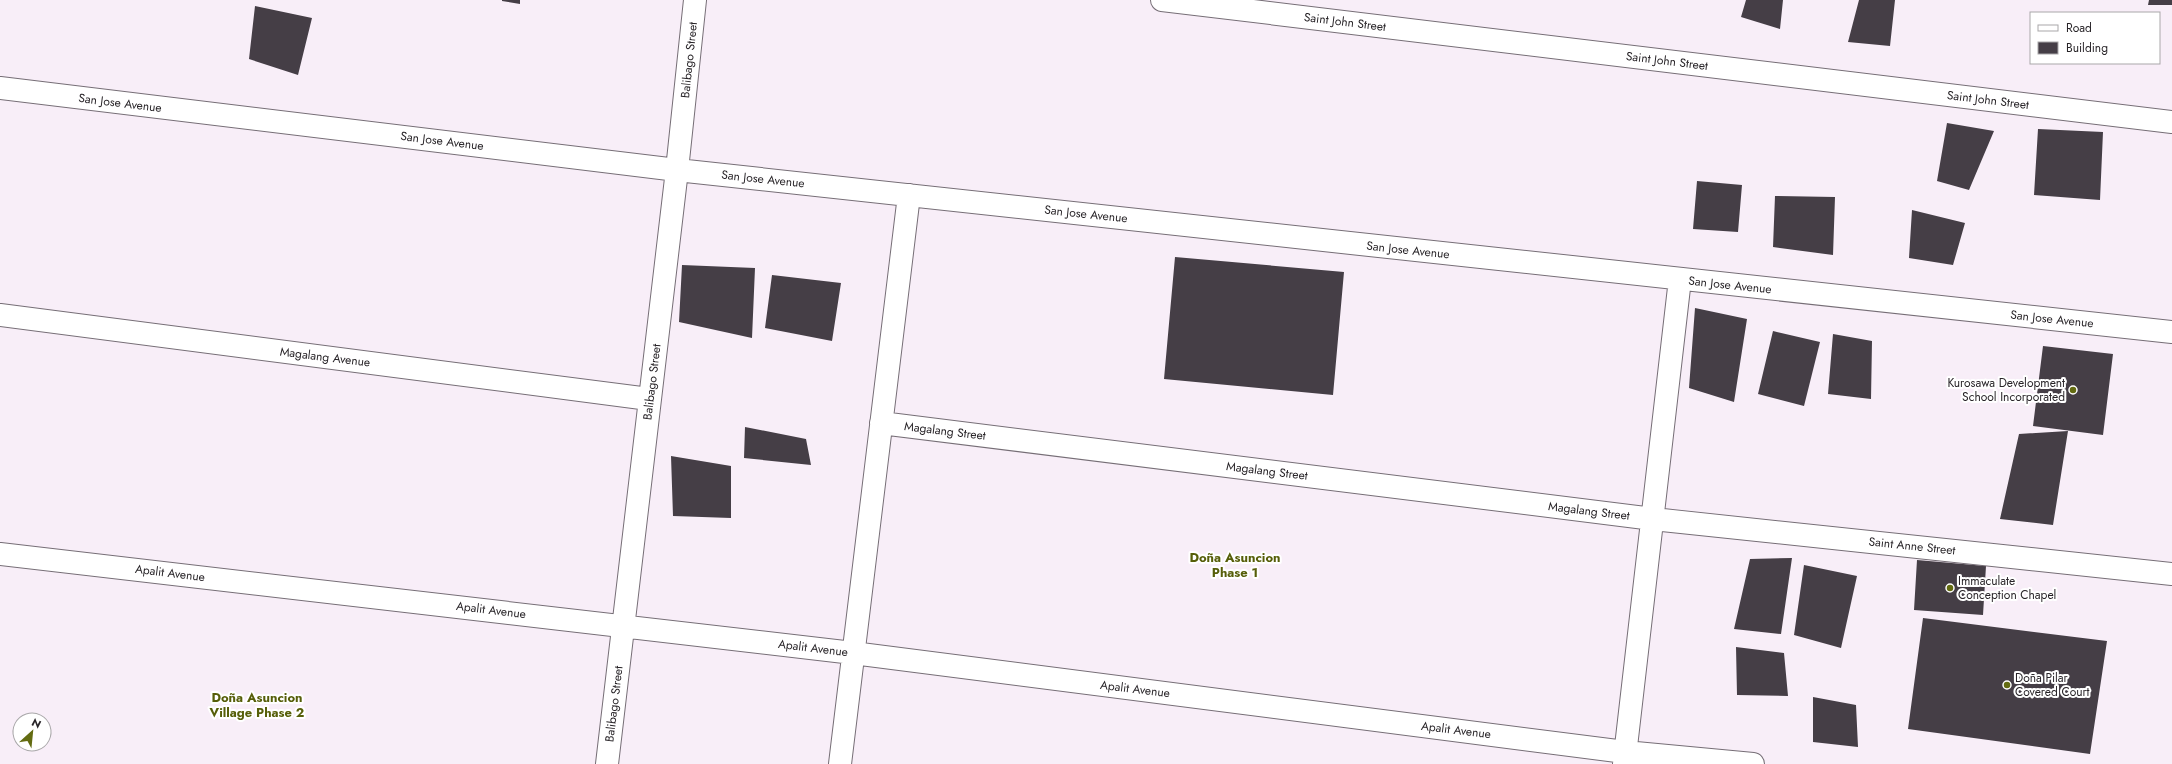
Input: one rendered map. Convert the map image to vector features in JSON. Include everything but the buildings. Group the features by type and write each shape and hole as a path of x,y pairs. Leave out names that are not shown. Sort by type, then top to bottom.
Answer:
{"street":[{"name":"Balibago Street","path":"606,764 677,170 695,0"},
{"name":"Saint John Street","path":"1162,0 2172,122"},
{"name":"San Jose Avenue","path":"0,88 677,170 1680,280 2172,332"},
{"path":"840,764 909,195"},
{"path":"1625,758 1680,280"},
{"name":"Magalang Avenue","path":"0,315 650,399"},
{"name":"Magalang Street","path":"881,423 1653,518"},
{"name":"Saint Anne Street","path":"1653,518 2172,574"},
{"name":"Apalit Avenue","path":"0,554 623,625 853,653 1625,758 1753,764"}],"place":[{"name":"Kurosawa Development School Incorporated","path":"2073,390"},
{"name":"Immaculate Conception Chapel","path":"1950,588"},
{"name":"Doña Pilar Covered Court","path":"2007,685"}],"district":[{"name":"Doña Asuncion Phase 1","path":"1235,564"},
{"name":"Doña Asuncion Village Phase 2","path":"257,704"}]}
